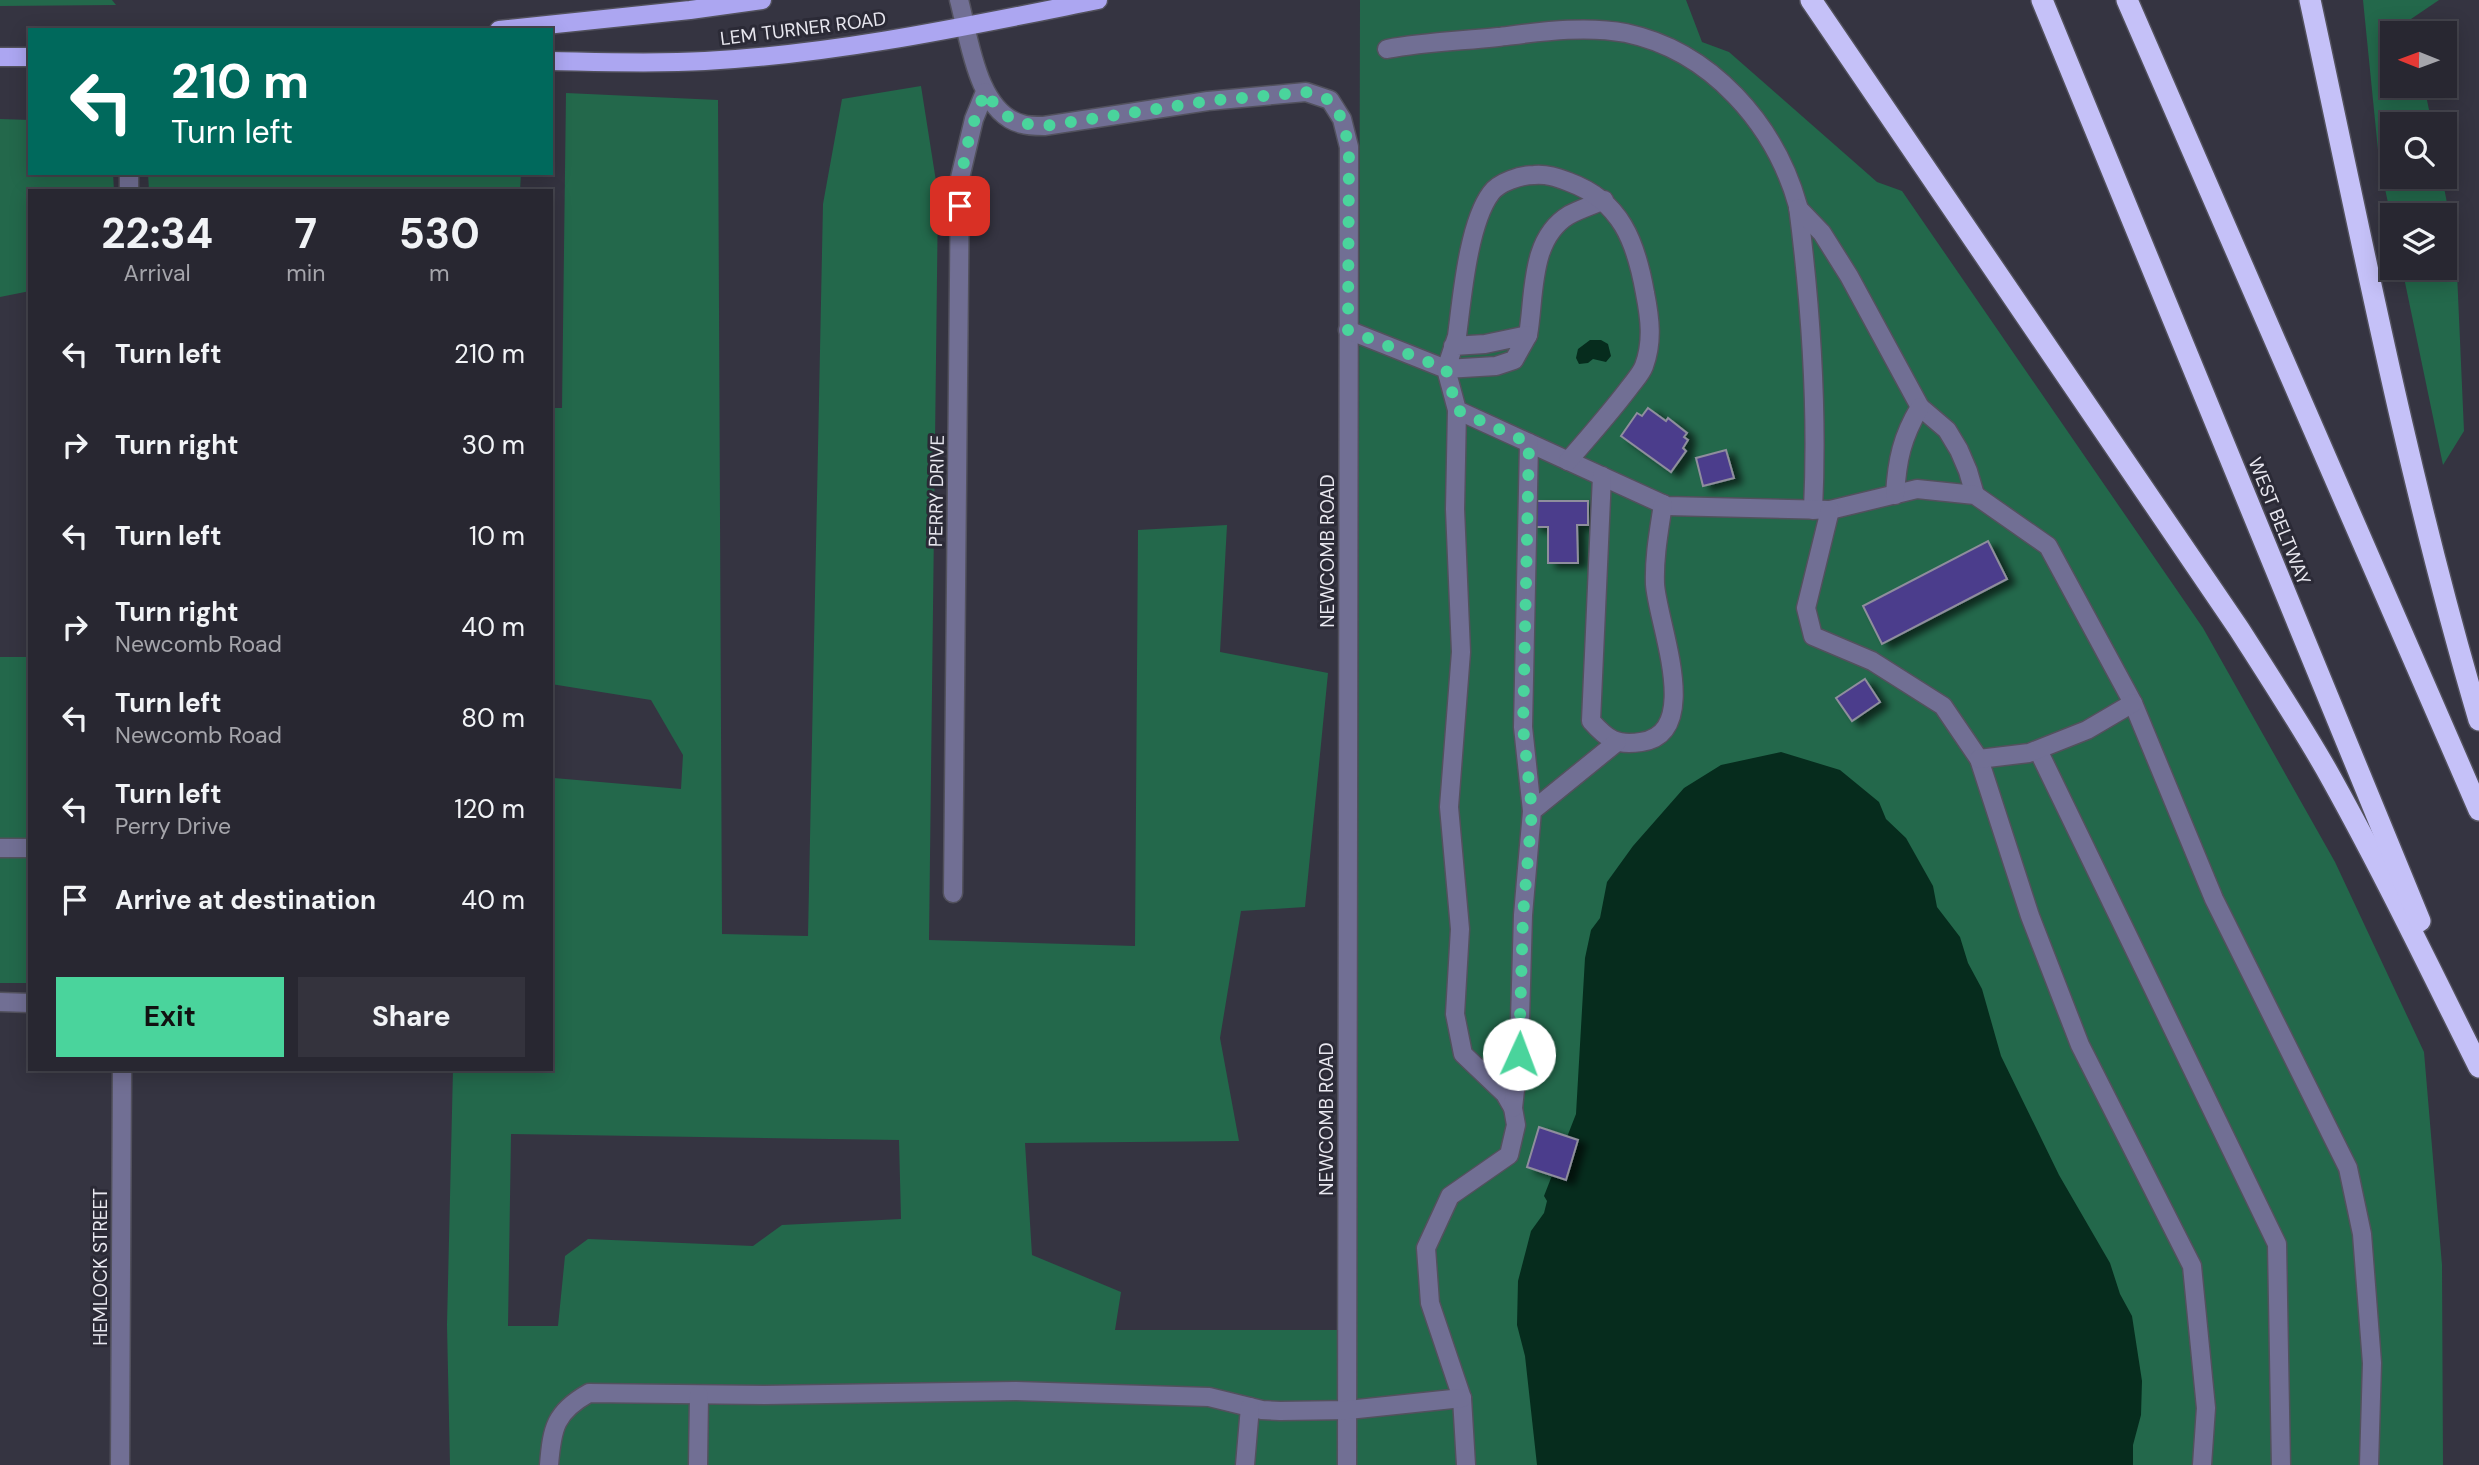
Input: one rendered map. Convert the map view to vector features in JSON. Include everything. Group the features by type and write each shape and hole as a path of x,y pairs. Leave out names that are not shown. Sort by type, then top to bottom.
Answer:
{"highway":[{"path":"1811,0 2284,699 2371,850 2479,1067"},
{"name":"WEST BELTWAY","path":"2042,0 2389,848 2479,1058"},
{"path":"2127,0 2479,810"},
{"path":"2310,0 2418,498 2479,720"}],"main road":[{"name":"LEM TURNER ROAD","path":"518,28 762,0"},
{"name":"LEM TURNER ROAD","path":"553,61 707,61 835,49 1098,0"},
{"path":"0,57 28,57"}],"street":[{"name":"NEWCOMB ROAD","path":"959,0 985,92 1000,112 1020,124 1044,126 1208,101 1306,92 1330,100 1342,119 1349,147 1347,1465"},
{"path":"1387,48 1541,32 1577,30 1626,33 1654,43 1708,70 1743,103 1761,127 1792,184 1798,208 1814,363 1821,510 1806,608 1813,636 1872,662 1942,706 1979,759 2030,916 2080,1045 2192,1266 2206,1408 2202,1465"},
{"name":"PERRY DRIVE","path":"953,893 960,178 974,119 985,92"},
{"path":"1513,1108 1505,1094 1464,1054 1455,1014 1460,929 1449,807 1461,652 1455,509 1457,410 1446,369 1453,346 1475,228 1492,192 1521,175 1549,174 1586,188 1604,200 1623,225 1639,257 1650,316 1651,343 1644,369 1568,461"},
{"path":"1348,330 1446,369 1496,366 1514,360 1528,335 1538,257 1550,233 1567,216 1604,200"},
{"path":"1798,208 1812,220 1829,244 1920,407 1947,430 1959,450 1975,495"},
{"path":"1453,346 1485,344 1528,335"},
{"path":"1895,495 1899,452 1920,407"},
{"path":"1457,410 1667,506 1821,510 1917,489 1975,495 2048,546 2133,703 2214,898 2348,1168 2362,1234 2371,1350 2369,1465"},
{"path":"1466,1465 1462,1398 1430,1304 1426,1248 1450,1196 1509,1155 1516,1125 1513,1108 1519,1054 1523,915 1532,811 1523,727 1529,443"},
{"path":"1602,476 1591,721 1604,736 1623,745 1649,741 1674,715 1672,662 1656,587 1655,553 1663,504"},
{"path":"1979,759 2038,750 2087,730 2133,703"},
{"path":"1532,811 1617,742"},
{"path":"2038,750 2277,1244 2281,1465"},
{"path":"0,848 28,848"},
{"path":"0,1002 28,1003"},
{"name":"HEMLOCK STREET","path":"120,1465 122,1071"},
{"path":"549,1465 551,1437 559,1416 571,1403 589,1393 699,1395 1015,1391 1209,1397 1280,1411 1348,1410 1462,1398"},
{"path":"698,1465 699,1395"},
{"path":"1245,1465 1250,1407"}],"shaded area":[{"path":"0,0 112,0 116,5 0,6"},
{"path":"1360,0 1686,0 1702,42 1729,52 1877,182 1902,191 2203,628 2335,862 2424,1052 2442,1265 2443,1465 450,1465 447,1325 453,1071 553,1071 554,778 681,789 683,755 651,700 553,684 553,408 562,408 566,93 718,100 722,934 808,936 823,204 842,99 921,86 938,194 929,940 1135,946 1138,530 1227,525 1220,652 1328,673 1305,907 1241,911 1220,1038 1239,1141 1025,1143 1032,1255 1121,1292 1115,1330 1357,1330","holes":["511,1134 899,1140 901,1219 782,1225 753,1246 588,1239 565,1256 558,1326 508,1326"]},
{"path":"2363,0 2439,0 2411,21 2380,21 2380,98 2427,98 2429,112 2380,112 2380,165"},
{"path":"0,119 28,120 28,175 113,175 114,189 28,189 28,291 0,297"},
{"path":"148,175 521,175 520,189 149,189"},
{"path":"2385,189 2444,189 2447,203 2388,203"},
{"path":"2457,273 2464,431 2443,465 2404,280 2457,280"},
{"path":"1590,340 1601,340 1608,344 1611,356 1606,362 1593,359 1579,364 1576,358 1578,349"},
{"path":"0,657 28,657 28,983 0,983"},
{"path":"1781,752 1840,770 1879,802 1886,819 1906,838 1933,886 1937,907 1960,937 1968,963 1982,989 2001,1056 2059,1175 2110,1263 2120,1294 2132,1316 2142,1381 2141,1415 2133,1445 2133,1465 1537,1465 1525,1356 1517,1325 1518,1281 1531,1231 1544,1213 1547,1201 1544,1196 1576,1114 1585,958 1591,930 1600,918 1607,882 1633,846 1684,788 1721,765"}],"building":[{"path":"1648,408 1666,421 1668,418 1687,433 1684,437 1688,440 1683,448 1686,451 1671,472 1621,436 1637,413 1642,416"},
{"path":"1726,450 1734,478 1703,486 1696,458"},
{"path":"1533,501 1588,501 1588,525 1577,525 1578,563 1548,563 1548,527 1534,527"},
{"path":"1988,541 2007,579 1882,644 1863,606"},
{"path":"1865,679 1880,702 1852,721 1836,698"},
{"path":"1539,1127 1578,1140 1566,1180 1527,1167"}],"route":[{"path":"960,206 960,178 974,119 985,92 1000,112 1020,124 1044,126 1208,101 1282,94 1306,92 1330,100 1342,119 1349,147 1348,330 1446,369 1457,410 1529,443 1523,727 1532,811 1523,915 1519,1054"}]}
